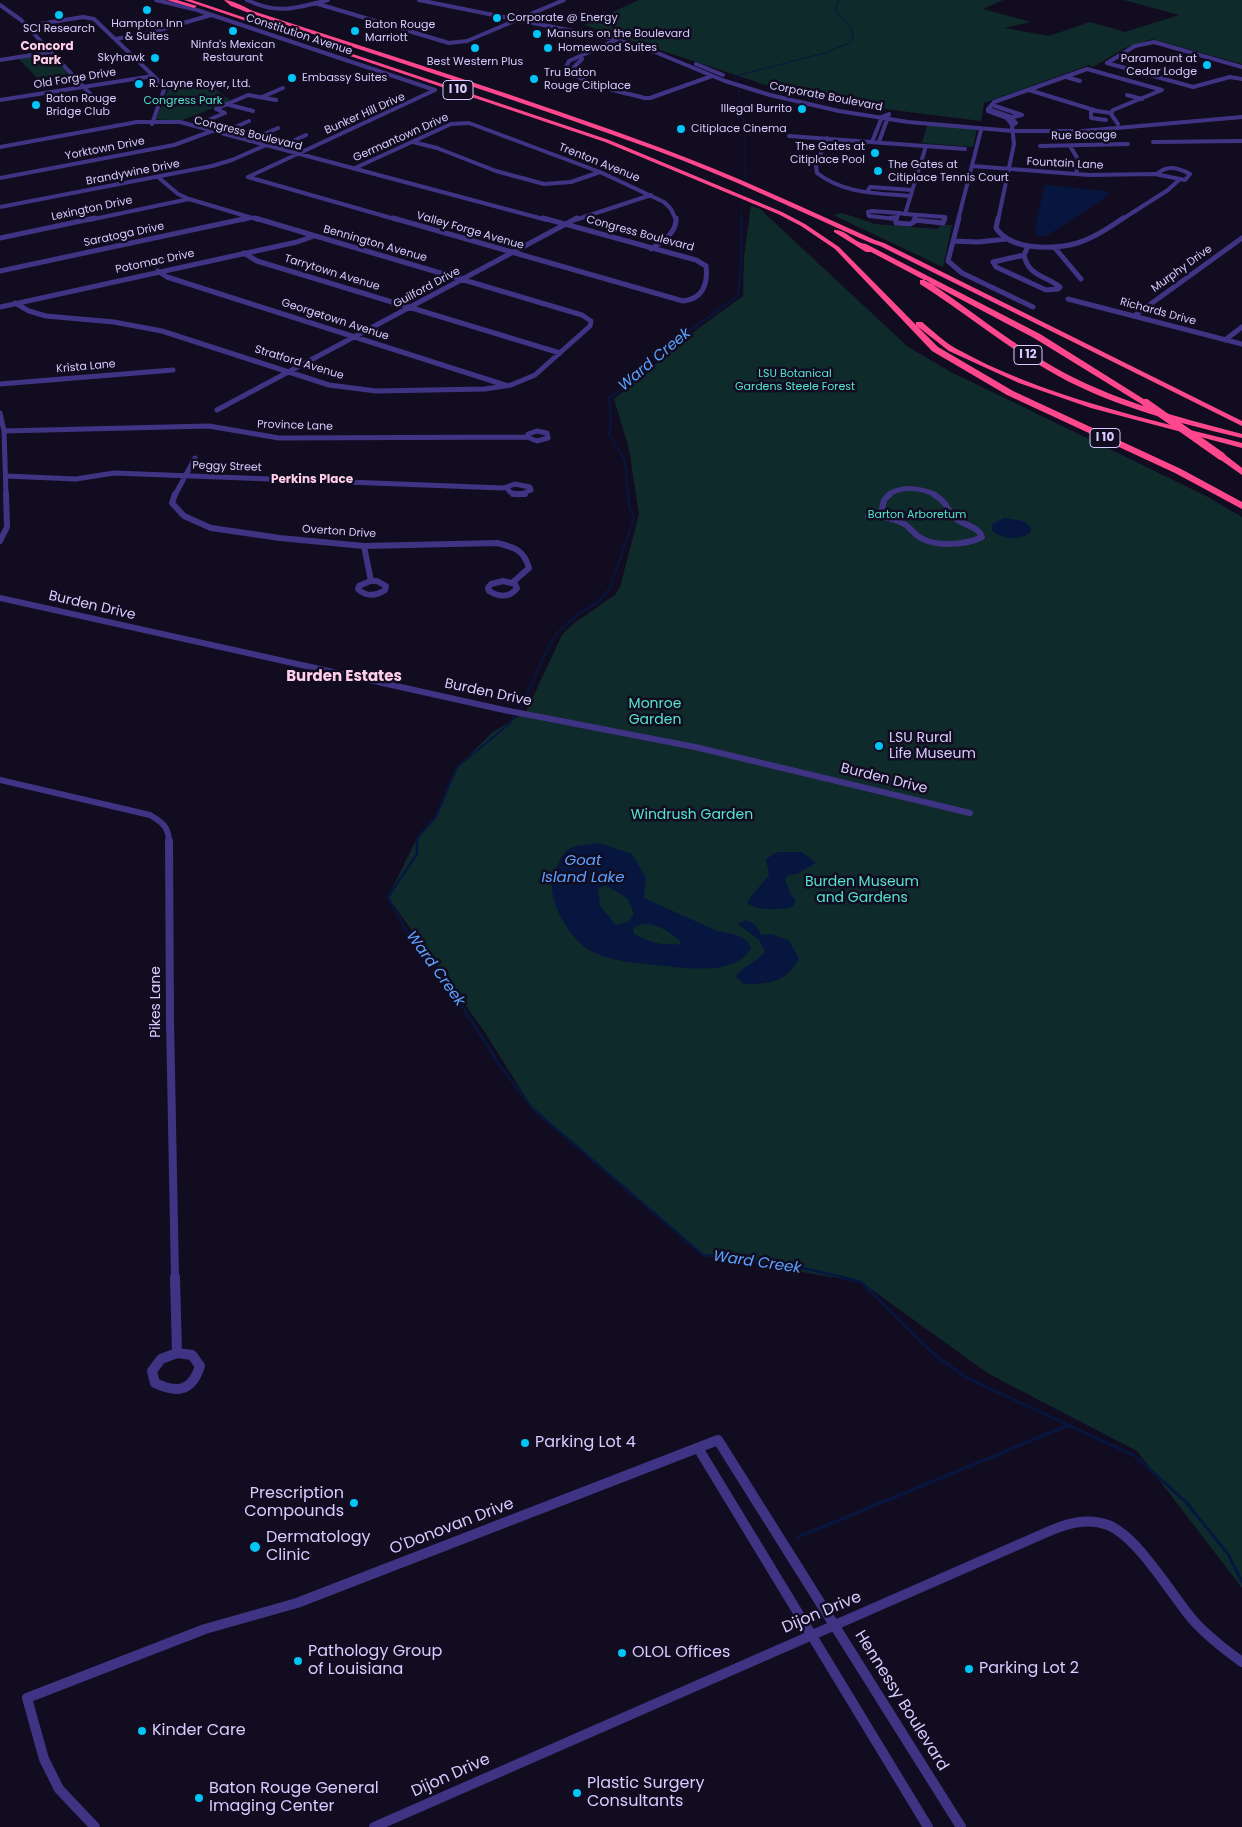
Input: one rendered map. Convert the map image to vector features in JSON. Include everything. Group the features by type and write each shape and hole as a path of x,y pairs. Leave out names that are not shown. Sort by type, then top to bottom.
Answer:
{"highway":[{"path":"170,0 228,14"},
{"name":"I 10","path":"187,0 607,141 792,219 837,248 935,348 969,370 1018,397 1178,471 1242,506"},
{"name":"I 10","path":"204,0 557,116 644,148 782,205 892,258 1037,336 1146,403 1242,472"},
{"path":"227,0 251,12 585,122 716,172 873,242 1024,325 1037,336"},
{"name":"I 12","path":"836,231 904,270 1028,355 1078,383 1137,407 1242,436"},
{"path":"873,242 882,244 1242,424"},
{"path":"887,301 951,348 1032,386 1098,408 1242,446"}],"street":[{"name":"Constitution Avenue","path":"156,0 211,15 435,90"},
{"path":"247,0 264,8 280,11 328,0"},
{"name":"Corporate Boulevard","path":"419,0 618,40 648,49 713,74 756,87 889,116 1012,127 1100,130 1242,115"},
{"path":"315,3 434,40 456,43 472,40 564,0"},
{"name":"Corporate Boulevard","path":"436,2 443,1 624,38 659,48 713,74 717,78 758,92 806,104 882,117"},
{"path":"0,5 15,14 95,99"},
{"path":"468,10 481,10"},
{"path":"115,39 147,34 211,15"},
{"path":"27,26 91,18 164,86 165,90 152,122"},
{"path":"566,65 570,61 610,41 624,38"},
{"path":"566,65 575,65 618,42 618,40"},
{"path":"1242,67 1162,44 1148,42 1129,48 1107,63 1192,87 1230,77 1242,71"},
{"path":"589,51 596,53"},
{"path":"0,60 51,52"},
{"path":"566,65 568,72 576,76 650,98 713,74"},
{"path":"575,65 576,71 593,78"},
{"path":"989,107 1029,90 1092,69 1162,90 1114,110 1111,113"},
{"path":"1237,73 1242,75"},
{"path":"576,76 583,75"},
{"name":"Old Forge Drive","path":"0,100 153,76"},
{"path":"1066,77 1080,81"},
{"path":"1230,77 1242,79"},
{"path":"612,88 618,86 650,96 650,98"},
{"path":"262,97 283,88"},
{"name":"Bunker Hill Drive","path":"248,177 435,90"},
{"path":"1029,90 1094,110 1111,113 1118,124"},
{"path":"194,126 225,113 216,109 248,95 276,100"},
{"path":"1127,95 1142,99"},
{"path":"226,104 253,111"},
{"path":"989,107 1016,123 1012,127 1014,144 996,228 1006,239"},
{"path":"989,107 1022,115 1009,118"},
{"path":"1094,110 1091,112 1091,118 1106,120"},
{"name":"Corporate Boulevard","path":"1012,127 1118,124 1191,116 1242,115"},
{"path":"872,142 882,117 889,116 879,142"},
{"path":"222,133 250,121"},
{"name":"Congress Boulevard","path":"152,122 175,126 417,189 707,269"},
{"name":"Congress Boulevard","path":"0,149 152,122 176,122 653,248 702,263 707,269"},
{"name":"Germantown Drive","path":"349,171 460,122"},
{"name":"Trenton Avenue","path":"460,122 494,131 600,172 651,195 672,208 676,216 673,233 669,238 647,252"},
{"path":"249,140 278,128"},
{"path":"981,130 948,261 952,266 1034,307"},
{"name":"Yorktown Drive","path":"0,178 164,147 212,131"},
{"path":"278,148 306,136"},
{"path":"790,136 965,149"},
{"path":"827,138 816,166 817,174 834,185 867,192 910,196"},
{"path":"1153,142 1242,141"},
{"path":"413,142 437,148 496,171 544,184 571,182 600,172"},
{"name":"Rue Bocage","path":"1040,146 1128,144"},
{"name":"Brandywine Drive","path":"0,208 218,164 266,145"},
{"path":"905,214 926,146"},
{"path":"1070,146 1079,161 1076,174"},
{"name":"Fountain Lane","path":"972,166 1076,174 1157,174 1179,180 1185,180 1190,174 1178,169 1168,168 1157,174"},
{"name":"Bennington Avenue","path":"158,177 178,194 189,199 582,315 592,321"},
{"name":"Valley Forge Avenue","path":"248,177 687,302 704,290 708,280 707,269"},
{"path":"953,241 978,242 1006,239 1028,246 1054,248 1086,242 1179,180"},
{"path":"417,189 424,186"},
{"path":"867,192 870,187 912,190"},
{"name":"Guilford Drive","path":"218,410 590,212 651,195"},
{"name":"Lexington Drive","path":"0,238 189,199"},
{"path":"488,208 494,205"},
{"path":"896,219 869,216 867,214 872,211 899,213 915,218 943,222 945,217 915,218 910,224 896,223 896,219"},
{"path":"896,219 899,213"},
{"name":"Saratoga Drive","path":"0,271 252,218"},
{"name":"Potomac Drive","path":"0,306 297,242 314,236"},
{"name":"Murphy Drive","path":"1134,316 1242,238"},
{"path":"1024,255 998,259 993,262 996,267 1046,290 1058,289 1060,287 1035,274 1030,269 1024,260 1028,246"},
{"path":"1054,248 1081,279"},
{"name":"Tarrytown Avenue","path":"244,253 257,261 560,353"},
{"path":"681,261 687,258"},
{"name":"Georgetown Avenue","path":"158,271 167,277 508,385"},
{"name":"Richards Drive","path":"1068,299 1242,344"},
{"name":"Stratford Avenue","path":"15,303 29,311 46,316 125,324 168,332 329,385 369,390 485,388 508,385 530,377 590,326 592,321"},
{"path":"1225,340 1242,327"},
{"name":"Krista Lane","path":"0,384 173,370"},
{"path":"0,413 4,431 7,526 0,541"},
{"name":"Province Lane","path":"4,431 209,426 225,427 264,437 279,438 527,437"},
{"name":"Overton Drive","path":"195,458 187,475 176,489 172,503 184,516 211,528 280,538 364,546 497,543 516,547 526,557 529,568 512,583"},
{"name":"Peggy Street","path":"6,476 76,479 114,473 507,488"},
{"path":"868,516 876,516 904,525 918,536 932,543 976,540 982,537 980,532 954,518 947,504 942,499 917,490 899,490 889,494 883,501 881,513 876,516"},
{"path":"364,546 371,581"},
{"name":"Burden Drive","path":"0,598 504,710 741,757 970,813"},
{"name":"Pikes Lane","path":"0,780 150,815 164,823 169,835 170,1018 177,1353"},
{"path":"177,1353 192,1355 200,1366 198,1376 184,1388 168,1390 155,1383 152,1371 161,1359 177,1353"},
{"name":"O'Donovan Drive","path":"96,1827 59,1789 44,1759 27,1698 205,1629 314,1596 718,1440"},
{"name":"Hennessy Boulevard","path":"718,1440 960,1827"},
{"path":"698,1448 928,1827"},
{"name":"Dijon Drive","path":"374,1827 811,1634 1070,1523 1087,1520 1112,1527 1126,1537 1189,1616 1242,1662"}],"green space":[{"path":"639,0 1003,0 983,9 1031,22 1004,28 1049,36 1090,22 1125,32 1179,15 1124,0 1242,0 1242,64 1152,39 1125,48 1093,67 1089,65 984,103 981,121 853,105 781,90 584,25"},
{"path":"50,55 69,74 38,79 18,58"},
{"name":"Congress Park","path":"203,80 231,101 180,121 156,119 168,90 166,85"},
{"path":"928,124 977,129 973,147 922,143"},
{"name":"Burden Museum and Gardens","path":"751,206 760,209 908,347 951,372 1206,496 1242,517 1242,1588 1137,1451 989,1374 861,1282 703,1255 533,1109 484,1031 388,897 417,838 436,817 457,767 493,732 526,712 562,635 573,624 615,595 620,587 639,514 629,449 614,399 699,328 743,296 744,256"},
{"path":"842,213 875,224 937,229 942,225 952,225 943,267 833,215"}],"water":[{"path":"1045,185 1105,191 1109,195 1046,236 1037,236 1035,227"},
{"path":"1004,518 1023,521 1030,526 1031,532 1022,537 1012,538 1001,536 992,531 992,524"},
{"name":"Goat Island Lake","path":"599,843 632,854 646,878 644,898 717,931 742,937 751,948 733,964 707,968 625,961 596,954 588,949 575,938 561,917 554,901 552,883 558,864 567,850 576,846","holes":["606,885 628,899 634,914 629,922 616,925 600,906 598,889","641,924 662,928 681,942 680,944 661,944 640,937 634,934 633,928"]},
{"path":"777,852 802,852 816,863 797,874 788,875 785,879 791,895 796,900 793,907 770,909 758,908 748,904 749,899 769,875 766,859"},
{"path":"746,920 759,930 761,935 772,934 789,941 799,958 789,973 776,980 761,983 744,984 736,977 738,973 758,959 765,951 759,940 738,924"}],"waterway":[{"name":"Ward Creek","path":"839,0 835,10 852,30 853,39 851,42 825,53 735,76 741,99 745,136 745,173 741,208 741,269 738,296 681,337 627,385 609,398 611,422 609,434 625,461 629,506 634,519 610,588 597,603 578,614 557,633 544,656 520,709 509,724 457,767 436,817 417,838 417,854 388,897 412,941 435,964 501,1067 533,1109 703,1255 807,1269 846,1278"},
{"name":"Ward Creek","path":"841,1277 861,1282 935,1355 967,1378 1069,1425"},
{"path":"798,1537 1069,1425"},
{"name":"Ward Creek","path":"1069,1425 1135,1456 1185,1501 1228,1554 1242,1582"}],"place":[{"name":"Hampton Inn & Suites","path":"147,10"},
{"name":"SCI Research","path":"59,15"},
{"name":"Corporate @ Energy","path":"497,18"},
{"name":"Ninfa's Mexican Restaurant","path":"233,31"},
{"name":"Baton Rouge Marriott","path":"355,31"},
{"name":"Mansurs on the Boulevard","path":"537,34"},
{"name":"Best Western Plus","path":"475,48"},
{"name":"Homewood Suites","path":"548,48"},
{"name":"Skyhawk","path":"155,58"},
{"name":"Paramount at Cedar Lodge","path":"1207,65"},
{"name":"Embassy Suites","path":"292,78"},
{"name":"Tru Baton Rouge Citiplace","path":"534,79"},
{"name":"R. Layne Royer, Ltd.","path":"139,84"},
{"name":"Baton Rouge Bridge Club","path":"36,105"},
{"name":"Illegal Burrito","path":"802,109"},
{"name":"Citiplace Cinema","path":"681,129"},
{"name":"The Gates at Citiplace Pool","path":"875,153"},
{"name":"The Gates at Citiplace Tennis Court","path":"878,171"},
{"name":"LSU Rural Life Museum","path":"879,746"},
{"name":"Parking Lot 4","path":"525,1443"},
{"name":"Prescription Compounds","path":"354,1503"},
{"name":"Dermatology Clinic","path":"255,1547"},
{"name":"OLOL Offices","path":"622,1653"},
{"name":"Pathology Group of Louisiana","path":"298,1661"},
{"name":"Parking Lot 2","path":"969,1669"},
{"name":"Kinder Care","path":"142,1731"},
{"name":"Plastic Surgery Consultants","path":"577,1793"},
{"name":"Baton Rouge General Imaging Center","path":"199,1798"}],"district":[{"name":"Concord Park","path":"47,54"},
{"name":"Perkins Place","path":"312,480"},
{"name":"Burden Estates","path":"344,677"}],"park label":[{"name":"LSU Botanical Gardens Steele Forest","path":"795,380"},
{"name":"Barton Arboretum","path":"917,515"},
{"name":"Monroe Garden","path":"655,712"},
{"name":"Windrush Garden","path":"692,815"}]}
